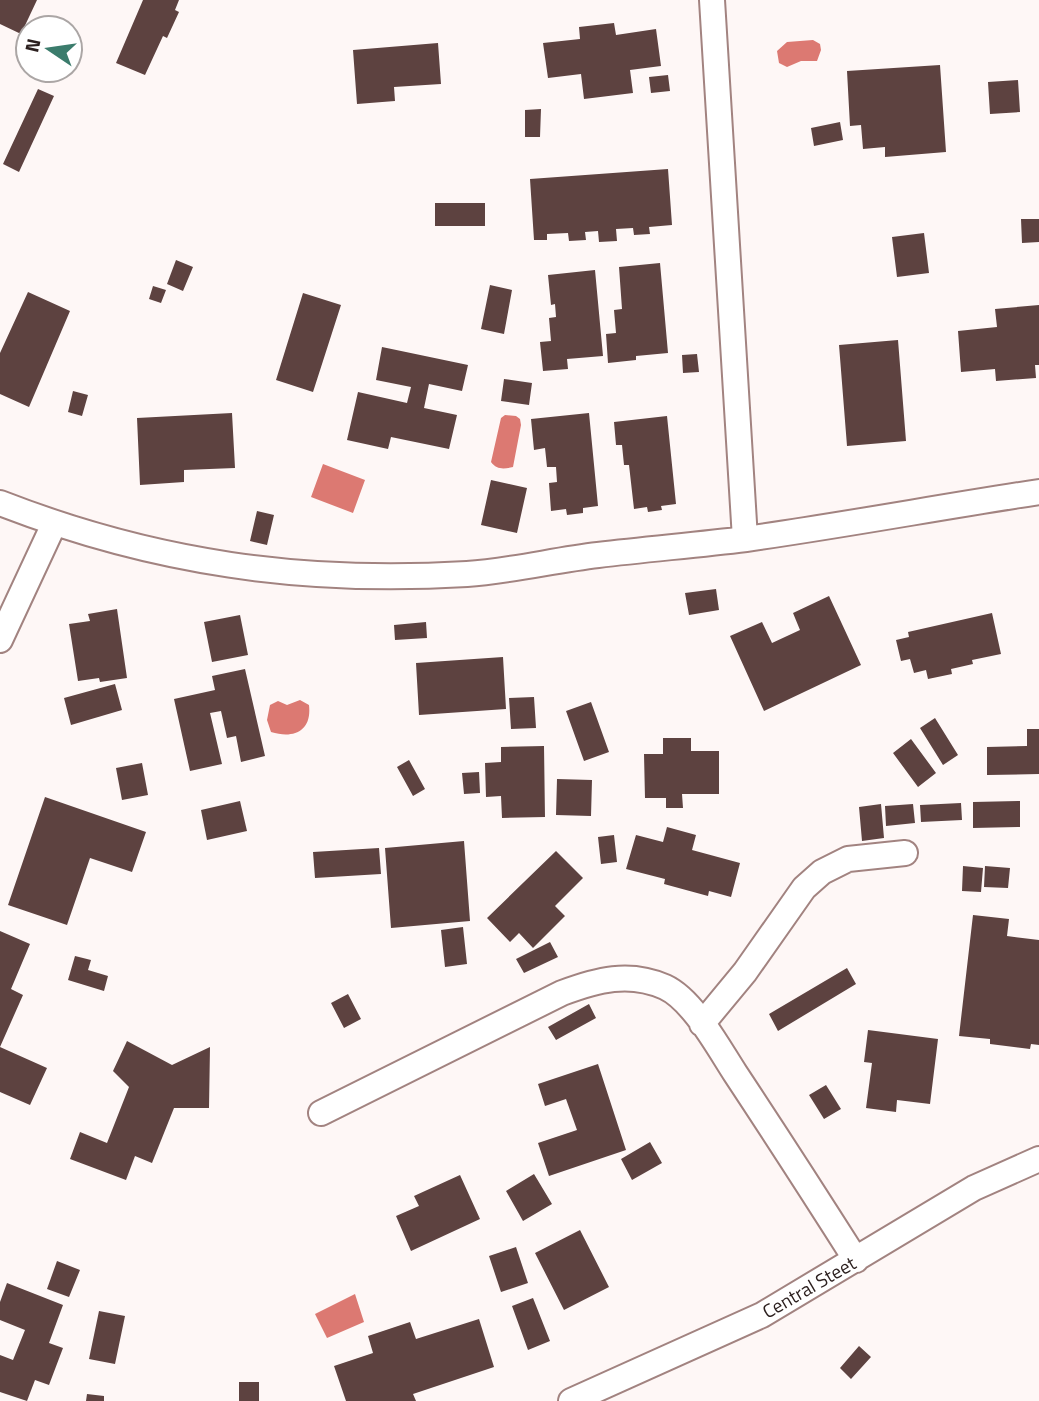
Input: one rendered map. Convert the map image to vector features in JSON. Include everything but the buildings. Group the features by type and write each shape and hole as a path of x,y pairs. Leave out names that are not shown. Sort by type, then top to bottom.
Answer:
{"street":[{"path":"712,0 745,539"},
{"path":"0,503 54,524 125,545 202,561 273,572 376,578 471,574 595,555 745,539 1039,492"},
{"path":"0,640 54,524"},
{"path":"702,1024 745,972 804,888 822,872 848,859 905,853"},
{"path":"321,1113 531,1008 598,980 625,977 647,980 667,988 685,1003 702,1024 856,1260"},
{"name":"Central Steet","path":"571,1401 762,1315 974,1188 1039,1159"}],"shaded area":[{"path":"813,40 820,44 817,61 801,61 787,67 779,63 777,51 787,42"},
{"path":"505,415 516,416 521,425 513,467 498,468 491,462 501,418"},
{"path":"323,464 365,480 353,513 311,497"},
{"path":"300,700 309,705 308,721 304,727 294,733 271,732 267,720 270,705 278,701 287,705"},
{"path":"355,1294 364,1322 327,1338 315,1314"}]}
